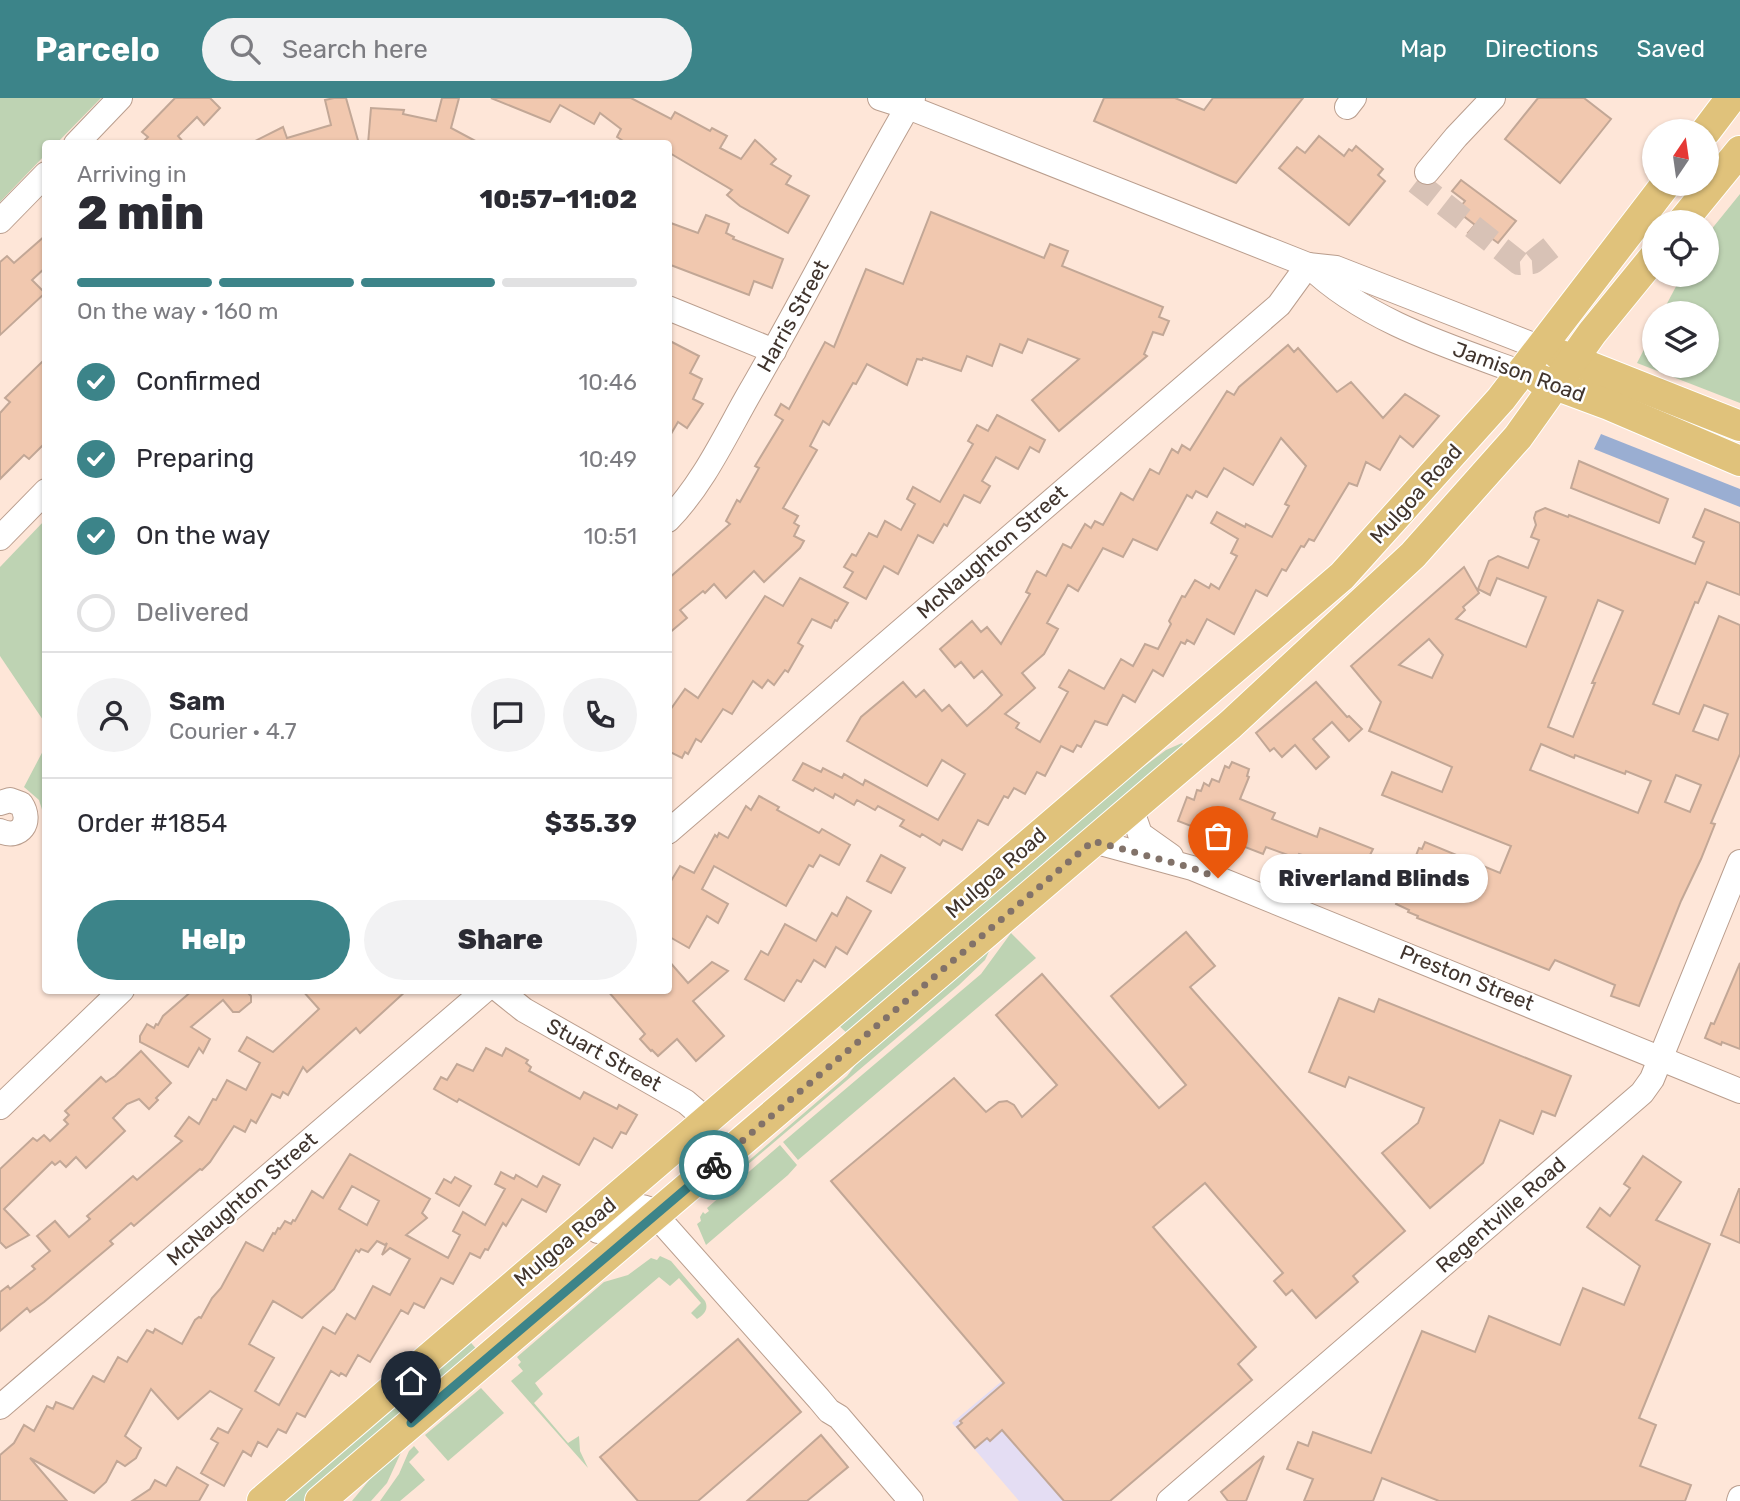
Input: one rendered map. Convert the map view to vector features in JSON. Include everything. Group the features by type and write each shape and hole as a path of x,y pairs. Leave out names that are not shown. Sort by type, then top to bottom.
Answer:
{"main road":[{"path":"1715,119 1731,98"},
{"path":"1692,210 1740,151"},
{"name":"Mulgoa Road","path":"262,1501 1342,576 1522,373 1657,196"},
{"name":"Mulgoa Road","path":"320,1501 1230,725 1413,555 1518,437 1592,333 1642,272"},
{"name":"Jamison Road","path":"1541,348 1740,426"},
{"name":"Jamison Road","path":"1522,373 1740,461"},
{"path":"343,1501 372,1456"}],"street":[{"path":"80,140 120,98"},
{"name":"Jamison Road","path":"880,98 911,102 1308,265 1336,268 1541,348"},
{"path":"1427,172 1455,137 1493,98"},
{"name":"Harris Street","path":"672,515 704,472 774,351 911,102"},
{"path":"0,221 42,178"},
{"name":"Jamison Road","path":"1308,265 1326,283 1388,319 1437,342 1522,373"},
{"name":"McNaughton Street","path":"672,829 1279,305 1308,265"},
{"path":"672,310 774,351"},
{"path":"0,538 42,495"},
{"path":"0,803 10,800 21,804 25,809 27,821 17,833 6,834 0,831"},
{"name":"Preston Street","path":"1131,807 1136,827 1146,839 1192,868"},
{"name":"Preston Street","path":"1093,841 1192,868 1740,1091"},
{"name":"Regentville Road","path":"1169,1501 1642,1093 1652,1079 1740,862"},
{"path":"0,1107 118,994"},
{"name":"McNaughton Street","path":"0,1407 480,994"},
{"name":"Stuart Street","path":"504,994 524,1010 686,1102 708,1121"},
{"path":"468,1324 504,1310 618,1213 629,1208 647,1207 818,1399 839,1417 911,1501"}],"shaded area":[{"path":"1002,1381 1106,1501 1019,1501 952,1423"}],"green space":[{"path":"0,98 101,98 60,140 42,140 42,158 0,202"},
{"path":"1740,194 1740,403 1676,378 1719,378 1719,301 1668,301 1676,287 1719,287 1719,220"},
{"path":"42,523 42,719 0,656 0,567"},
{"path":"1182,743 1187,749 849,1035 836,1023 1093,805 1166,750"},
{"path":"42,753 42,810 39,800 24,787"},
{"path":"1011,933 1036,958 798,1160 783,1142 981,974"},
{"path":"993,943 985,960 959,985 726,1183 725,1181 847,1076 874,1041"},
{"path":"780,1145 797,1165 706,1245 697,1224 701,1221 703,1212 705,1214 709,1211 707,1208"},
{"path":"660,1256 671,1261 705,1301 706,1309 702,1316 697,1319 691,1313 701,1303 679,1278 670,1286 659,1277 535,1383 543,1394 534,1403 568,1443 579,1436 580,1451 588,1468 511,1381 523,1371 518,1365 521,1362 517,1357 604,1282 628,1275 651,1258 657,1260"},
{"path":"466,1337 479,1352 306,1501 276,1501"},
{"path":"481,1388 504,1413 448,1461 425,1435"},
{"path":"414,1446 419,1452 409,1462 425,1480 400,1501 380,1501 399,1474"},
{"path":"403,1448 387,1483 371,1501 352,1501 375,1473"}],"water":[{"path":"1601,434 1740,489 1740,507 1594,449"}],"building":[{"path":"175,98 210,98 220,108 204,125 197,117 178,136 182,140 145,140 148,137 142,132"},
{"path":"346,98 358,140 257,140 283,127 287,138 331,125 325,100"},
{"path":"442,98 459,98 451,128 474,140 368,140 371,108 404,110 403,114 436,121"},
{"path":"491,98 631,98 671,119 675,112 710,131 712,128 727,136 720,148 741,159 755,140 776,159 771,164 791,176 786,184 809,196 788,233 740,206 727,195 732,190 672,154 672,140 622,140 617,137 621,129 600,113 594,124 560,105 550,122"},
{"path":"1104,98 1175,98 1204,110 1213,98 1303,98 1236,183 1094,121"},
{"path":"1538,98 1584,98 1611,119 1560,183 1505,139"},
{"path":"1319,136 1344,156 1349,149 1352,151 1356,146 1383,169 1378,175 1385,181 1349,225 1279,168 1297,147 1305,153"},
{"path":"1461,180 1516,221 1498,243 1487,235 1480,243 1468,233 1475,225 1457,211 1465,201 1452,191"},
{"path":"931,212 1044,258 1050,244 1068,251 1062,266 1163,307 1159,317 1169,321 1163,335 1153,332 1144,354 1147,356 1059,431 1032,400 1079,359 1028,339 1022,353 1000,344 992,366 967,356 961,371 923,358 917,359 907,385 867,364 829,425 823,421 810,446 817,450 783,508 798,516 794,523 799,526 794,536 804,541 800,548 764,582 754,571 726,598 714,584 705,593 703,591 680,610 687,618 672,631 672,575 730,524 726,521 737,500 740,502 759,468 755,466 783,420 775,415 781,404 789,409 825,342 834,347 866,269 903,284"},
{"path":"706,215 729,224 726,233 734,237 733,239 783,259 772,288 754,281 749,295 672,266 672,223 698,233"},
{"path":"42,238 42,271 32,280 42,290 42,296 0,335 0,262 7,256 14,263"},
{"path":"672,342 699,356 690,373 702,379 693,399 703,404 687,428 678,422 672,432"},
{"path":"1288,345 1294,352 1298,348 1337,392 1351,382 1383,418 1405,394 1439,416 1413,447 1400,436 1380,470 1366,462 1357,486 1349,483 1314,541 1309,539 1304,547 1301,546 1286,571 1282,569 1267,596 1256,590 1234,634 1207,619 1194,644 1187,640 1185,644 1181,642 1163,676 1153,670 1135,702 1123,695 1107,725 1095,721 1081,747 1077,745 1073,752 1061,746 1045,776 1037,772 1025,794 1014,788 1008,798 1004,796 988,825 978,820 962,850 943,840 940,845 922,834 920,837 900,826 904,820 878,806 875,810 857,800 854,805 835,794 833,798 793,780 803,763 821,772 823,768 842,778 844,774 863,785 865,780 938,820 965,774 942,760 927,786 847,741 861,717 903,682 916,697 924,690 942,711 949,705 967,726 987,709 1002,695 982,671 974,678 961,662 955,667 940,649 972,621 981,632 987,627 1001,644 1030,594 1026,592 1037,571 1046,576 1063,544 1071,548 1085,524 1091,528 1095,521 1103,525 1121,493 1133,500 1150,469 1159,474 1172,449 1178,453 1182,445 1190,450 1227,391 1234,395 1239,387","holes":["1281,438 1306,466 1285,504 1289,506 1272,537 1217,512 1211,523 1238,539 1231,553 1237,556 1219,589 1211,584 1209,588 1195,580 1185,597 1182,596 1158,649 1145,644 1133,666 1121,659 1104,689 1069,670 1059,687 1068,692 1040,742 1016,728 1019,723 1005,714 1035,688 1022,673 1044,654 1058,629 1047,623 1068,585 1078,591 1103,548 1123,557 1133,539 1157,550 1187,495 1192,498 1196,491 1207,497 1224,468 1253,485"]},
{"path":"42,362 42,446 29,459 24,455 0,479 0,413 10,402 5,398"},
{"path":"997,415 1045,440 1039,452 1030,447 1018,469 996,457 982,481 990,486 980,503 964,495 947,526 944,524 933,543 918,535 898,574 884,566 866,599 844,587 853,572 844,567 852,554 856,556 869,533 877,537 885,521 901,530 915,504 907,499 913,487 940,502 973,444 968,441 977,425 988,431"},
{"path":"1579,461 1668,499 1659,523 1571,488"},
{"path":"1545,508 1568,517 1569,515 1695,564 1704,542 1693,537 1705,509 1740,523 1740,595 1707,582 1698,603 1695,602 1653,704 1679,714 1719,616 1740,625 1740,754 1711,823 1715,824 1701,859 1681,901 1639,1006 1611,996 1615,985 1555,960 1549,970 1417,918 1418,916 1408,912 1409,910 1396,904 1400,895 1320,861 1299,854 1296,858 1266,847 1263,854 1178,821 1187,797 1194,800 1197,790 1201,791 1204,783 1209,786 1212,779 1219,782 1225,766 1229,768 1232,762 1249,769 1249,777 1240,799 1275,813 1272,819 1317,837 1320,828 1373,849 1369,857 1409,873 1419,848 1422,849 1425,842 1500,873 1511,846 1382,795 1392,772 1442,792 1452,767 1369,731 1381,702 1351,666 1464,567 1479,593 1463,607 1465,610 1456,619 1526,647 1546,597 1497,578 1490,595 1478,589 1489,561 1498,556 1528,568 1539,540 1531,537 1536,525 1536,512","holes":["1598,600 1623,611 1592,683 1595,683 1573,737 1548,727","1429,639 1443,655 1432,678 1399,665","1704,705 1728,714 1718,740 1693,731","1541,744 1574,758 1575,755 1651,781 1638,813 1530,770","1676,775 1701,785 1690,812 1665,802"]},
{"path":"800,578 848,603 831,628 812,619 798,643 803,646 788,672 785,670 774,685 768,680 762,688 753,681 732,714 723,709 701,742 696,739 688,754 685,752 682,758 672,753 672,707 685,689 698,698 765,596 783,606"},
{"path":"1316,682 1347,717 1362,729 1349,741 1332,722 1313,739 1329,757 1316,769 1295,745 1282,757 1274,748 1270,751 1256,733"},
{"path":"759,796 779,807 777,810 819,833 822,829 850,845 839,865 820,855 813,867 809,865 786,906 714,866 702,889 728,904 718,923 707,916 689,948 672,938 672,879 680,866 694,873 715,835 717,837 719,833 728,838 746,806 751,810"},
{"path":"881,855 905,868 891,893 867,881"},
{"path":"847,897 871,911 847,954 836,947 825,967 814,960 801,982 797,980 784,1001 745,979 761,951 768,955 785,924 816,941 832,913 837,916"},
{"path":"1186,932 1215,966 1190,987 1405,1231 1353,1276 1358,1282 1316,1318 1292,1290 1286,1295 1274,1281 1283,1273 1205,1183 1153,1227 1256,1347 1238,1364 1252,1380 1110,1501 1064,1501 1002,1430 990,1441 987,1438 975,1448 957,1427 962,1423 960,1421 1004,1383 831,1181 954,1078 986,1112 999,1102 1007,1101 1014,1105 1022,1117 1057,1085 996,1015 1042,974 1159,1108 1186,1085 1111,996"},
{"path":"712,962 728,971 693,1001 724,1036 696,1061 677,1039 658,1056 640,1039 645,1034 610,994 672,994 672,965 688,983"},
{"path":"1740,963 1740,1049 1705,1038 1711,1023 1714,1024"},
{"path":"188,994 251,996 251,1002 239,1012 233,1012 223,1000 191,1027 210,1039 203,1053 199,1048 188,1067 140,1042 140,1036 147,1024 154,1028 163,1016"},
{"path":"306,994 403,994 360,1033 356,1028 307,1072 303,1067 288,1095 283,1092 280,1098 272,1094 256,1123 251,1120 245,1132 234,1126 202,1170 134,1226 131,1223 110,1241 113,1244 44,1302 30,1312 27,1308 0,1331 0,1292 8,1286 10,1289 35,1269 32,1266 50,1251 37,1236 55,1221 69,1237 90,1219 87,1216 133,1176 137,1180 182,1141 175,1136 189,1117 199,1124 227,1080 246,1090 260,1063 239,1051 247,1037 273,1052 319,1009"},
{"path":"1339,998 1374,1012 1379,999 1571,1076 1555,1116 1542,1111 1533,1134 1500,1120 1483,1163 1430,1208 1382,1153 1418,1123 1424,1108 1349,1077 1345,1087 1309,1072"},
{"path":"486,1048 502,1056 506,1048 528,1060 526,1063 531,1067 529,1071 580,1099 584,1092 617,1109 619,1105 637,1115 626,1134 621,1132 612,1148 594,1138 579,1165 459,1099 457,1102 434,1089 441,1077 447,1080 457,1064 473,1071"},
{"path":"141,1051 171,1083 149,1109 139,1099 127,1104 113,1118 125,1131 86,1168 76,1157 66,1167 60,1161 55,1165 52,1162 4,1209 29,1235 6,1248 0,1242 0,1169 33,1138 37,1141 44,1135 50,1141 68,1124 64,1120 69,1115 65,1111 101,1077 106,1082"},
{"path":"350,1154 430,1199 422,1213 427,1218 406,1235 448,1258 460,1235 453,1231 463,1212 485,1225 505,1189 495,1184 501,1172 514,1179 516,1175 537,1187 543,1176 560,1185 546,1212 522,1199 506,1226 503,1223 488,1250 485,1249 480,1258 470,1253 453,1284 441,1278 424,1308 414,1303 408,1314 401,1310 370,1362 358,1355 346,1376 341,1373 339,1376 331,1371 305,1417 297,1413 286,1433 278,1429 267,1447 258,1442 251,1456 243,1451 224,1486 201,1473 218,1443 211,1439 218,1428 228,1433 242,1409 210,1391 178,1419 151,1389 125,1436 141,1448 136,1458 125,1466 117,1461 106,1482 94,1493 30,1458 67,1501 0,1501 0,1455 14,1443 24,1425 34,1431 47,1406 53,1409 56,1402 73,1409 93,1376 104,1382 118,1357 127,1362 147,1330 153,1333 155,1329 182,1344 195,1320 201,1318 221,1288 246,1242 263,1251 273,1233 280,1229 285,1221 291,1224 295,1221 312,1191 323,1198","holes":["352,1186 379,1201 367,1225 339,1209","377,1241 385,1245 387,1243 382,1255 390,1248 410,1259 390,1295 373,1286 355,1319 347,1314 335,1334 323,1327 279,1405 255,1391 274,1358 249,1344 273,1301 302,1318 334,1289 356,1250 368,1252"]},
{"path":"1643,1156 1681,1182 1656,1220 1710,1244 1639,1418 1656,1425 1640,1466 1691,1485 1685,1501 1439,1501 1382,1478 1373,1501 1304,1501 1313,1479 1287,1469 1298,1442 1308,1446 1313,1432 1371,1453 1422,1331 1475,1352 1489,1316 1560,1345 1583,1288 1624,1305 1640,1266 1587,1227 1600,1208 1610,1216 1630,1188 1624,1184"},
{"path":"455,1177 471,1186 459,1206 436,1193 444,1179 451,1183"},
{"path":"1740,1189 1740,1243 1721,1235"},
{"path":"738,1339 801,1412 698,1501 638,1501 600,1457"},
{"path":"821,1435 848,1467 807,1501 747,1501"},
{"path":"1264,1456 1246,1501 1228,1501 1221,1492"},
{"path":"177,1467 208,1485 199,1501 132,1501 150,1489 155,1480 166,1486"}],"tunnel":[{"path":"1416,182 1519,263 1533,262 1554,245"}],"way so far":[{"path":"714,1165 1093,841 1192,868 1218,878"}],"place":[{"name":"Riverland Blinds","path":"1218,878"}],"route":[{"path":"411,1423 714,1165"}]}
